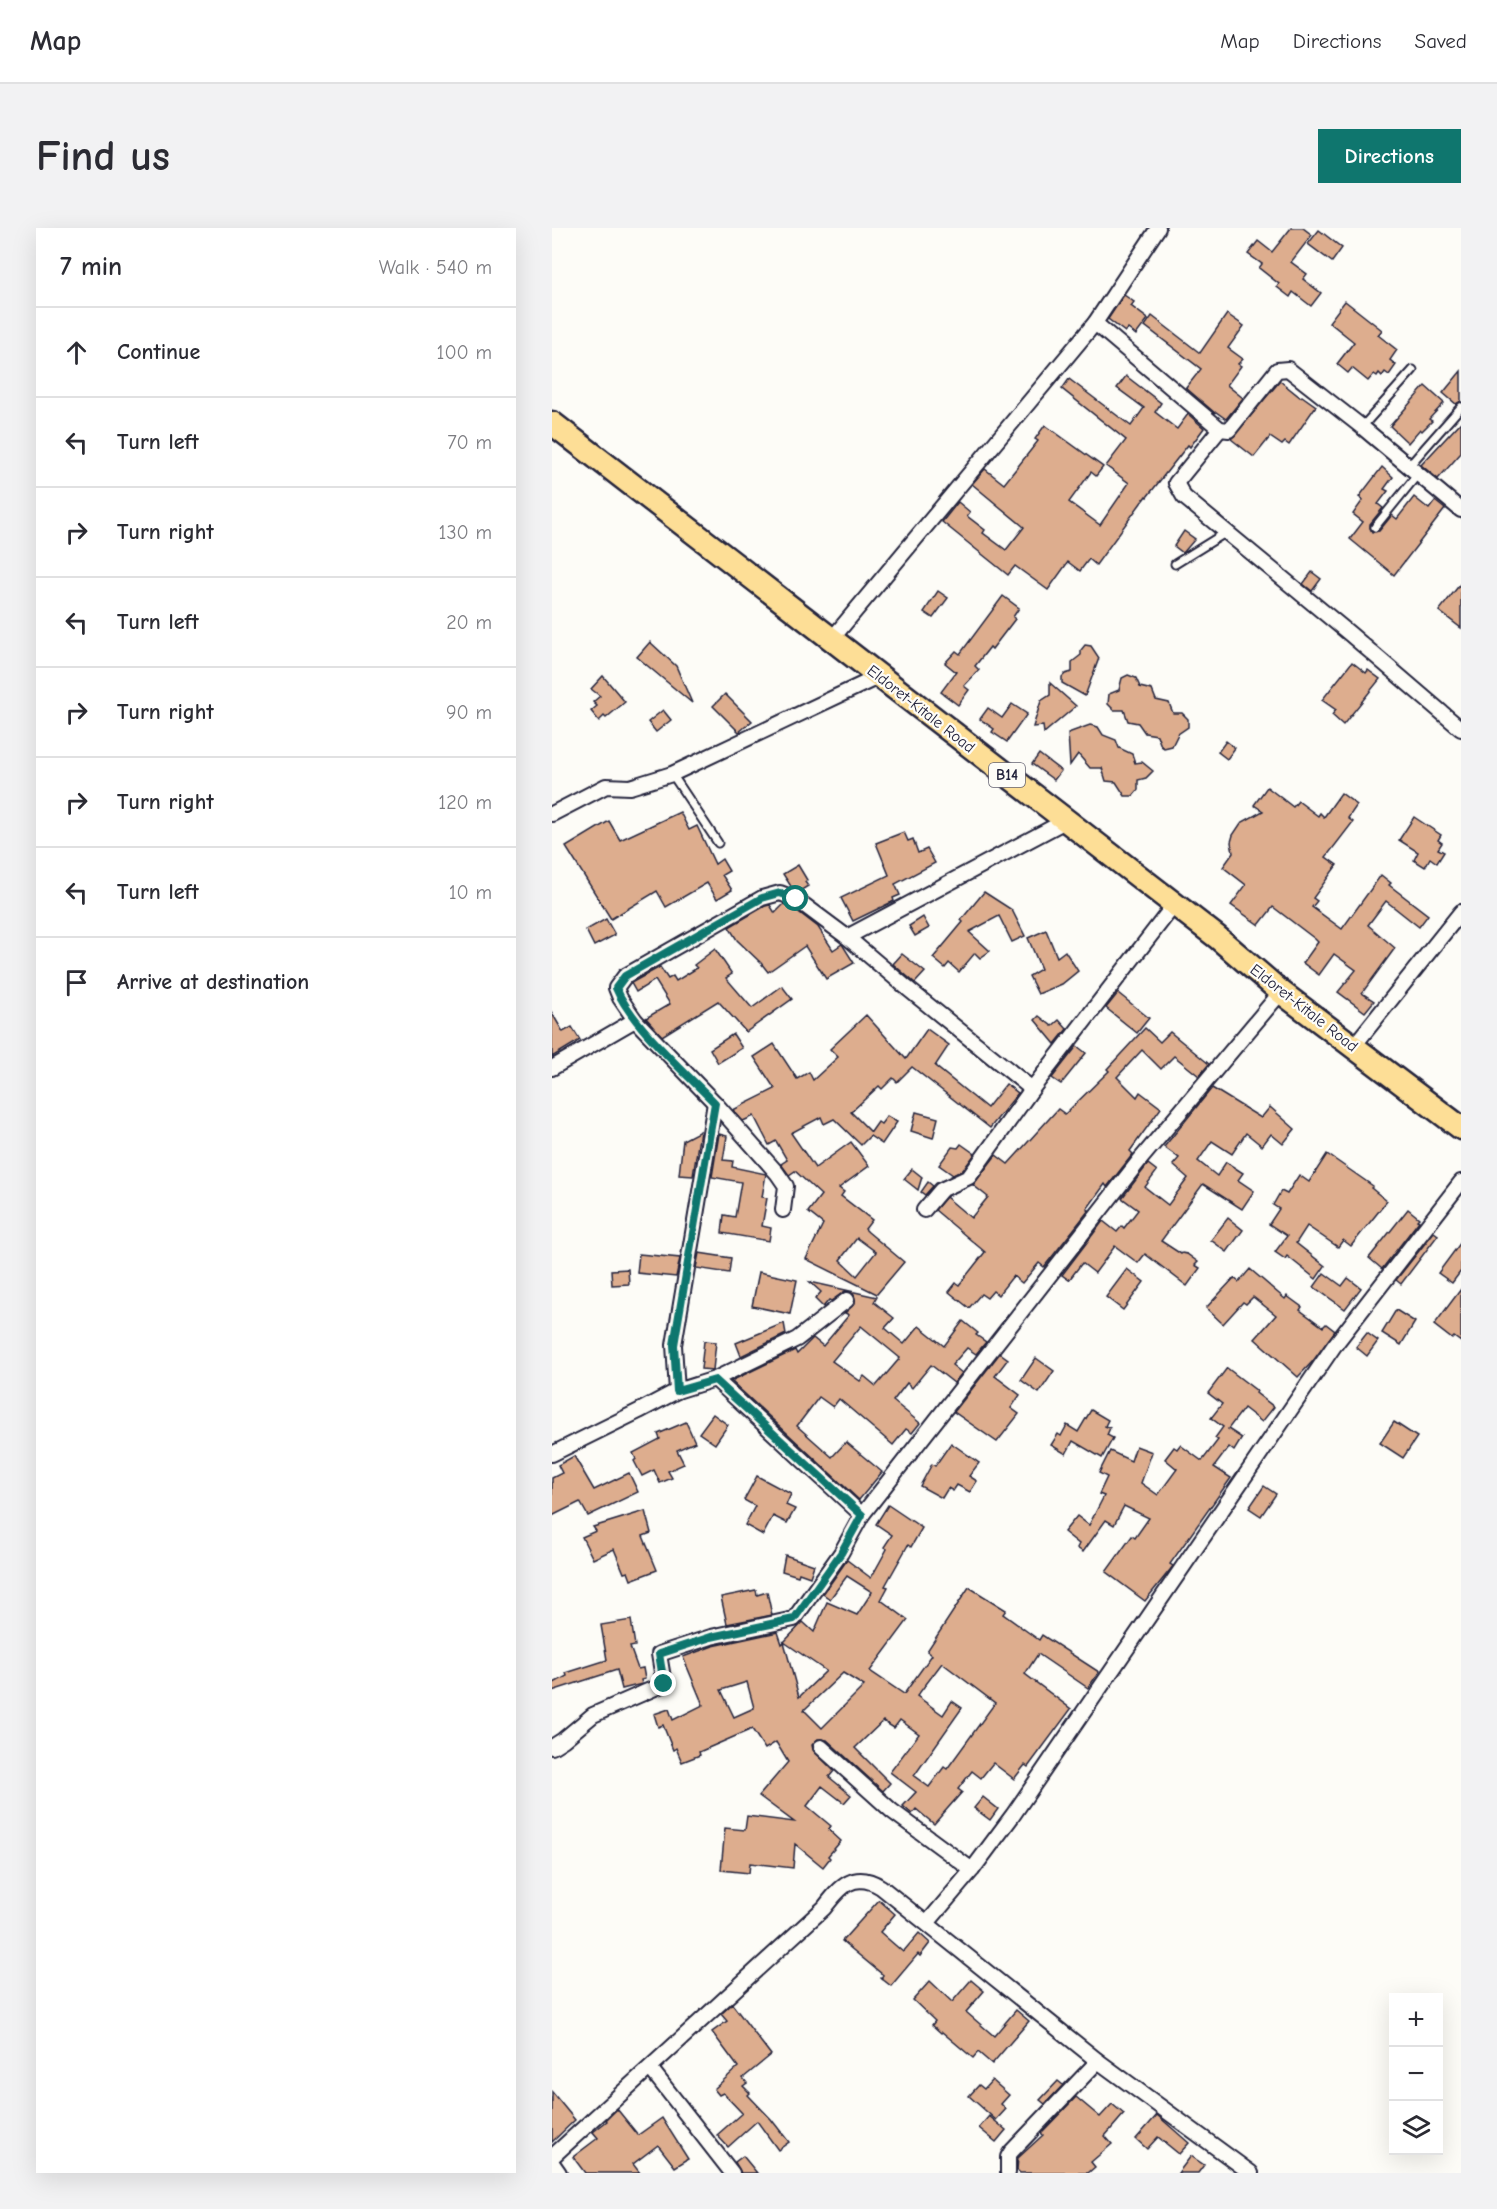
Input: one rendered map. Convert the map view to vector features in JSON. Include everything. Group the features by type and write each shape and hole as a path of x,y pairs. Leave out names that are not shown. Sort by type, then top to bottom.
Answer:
{"highway":[{"name":"Eldoret-Kitale Road","path":"552,423 1216,937 1281,992 1461,1128"}],"street":[{"path":"831,640 1095,323 1158,228"},
{"path":"1095,323 1220,429 1229,430 1277,370 1288,369 1461,510"},
{"path":"1220,429 1176,483 1184,497 1461,729"},
{"path":"552,814 606,786 630,787 672,774 880,676"},
{"path":"847,937 1065,821"},
{"path":"783,1210 786,1186 777,1173 715,1103 635,1020 616,988 625,976 762,898 780,893 796,899 847,937 1032,1089"},
{"path":"924,1210 941,1190 969,1177 1032,1089 1174,905"},
{"path":"1353,1047 1461,912"},
{"path":"552,1747 564,1740 593,1714 664,1684 659,1654 711,1637 794,1619 841,1553 862,1515 1139,1161 1281,992"},
{"path":"552,1068 635,1020"},
{"path":"677,1391 674,1345 715,1103"},
{"path":"928,1922 972,1870 1013,1815 1334,1346 1461,1182"},
{"path":"552,1454 677,1391 715,1380 797,1339 847,1300"},
{"path":"715,1380 862,1515"},
{"path":"821,1748 892,1810 972,1870"},
{"path":"552,2157 824,1908 840,1887 852,1881 872,1881 928,1922 1098,2061 1251,2173"},
{"path":"1008,2173 1008,2157 1011,2152 1098,2061"},
{"path":"650,2068 732,2173"},
{"path":"552,2163 559,2173"}],"lane":[{"path":"1362,427 1413,370"},
{"path":"1375,527 1461,407"},
{"path":"1175,564 1225,533"},
{"path":"672,774 718,843"}],"building":[{"path":"1291,228 1303,228 1312,235 1291,262 1307,274 1303,279 1321,293 1311,306 1293,292 1290,297 1277,287 1279,284 1259,268 1262,264 1248,254 1258,241 1272,252"},
{"path":"1319,230 1342,248 1332,262 1308,244"},
{"path":"1124,295 1134,302 1131,306 1148,319 1136,335 1128,329 1125,332 1108,319"},
{"path":"1345,301 1382,330 1378,335 1397,350 1390,360 1396,365 1389,375 1385,372 1382,376 1379,373 1377,376 1374,374 1368,381 1352,368 1348,373 1337,364 1354,342 1329,322"},
{"path":"1227,314 1244,326 1228,348 1243,359 1238,364 1241,366 1227,385 1243,398 1226,419 1215,413 1186,388 1201,369 1145,326 1152,316 1200,353"},
{"path":"1461,371 1461,401 1456,404 1443,393"},
{"path":"1126,376 1161,403 1155,412 1177,429 1188,414 1204,428 1146,496 1096,565 1089,559 1080,571 1068,562 1048,590 1015,566 1008,575 942,522 958,502 970,512 967,516 985,530 983,533 1006,550 1024,527 972,484 985,469 1004,484 1038,441 1035,439 1045,425 1103,467 1096,476 1091,472 1069,502 1100,525 1129,483 1106,466 1126,440 1062,389 1069,379 1131,426 1144,408 1117,388"},
{"path":"1280,381 1316,406 1289,445 1285,442 1282,445 1270,437 1254,457 1231,439"},
{"path":"1425,386 1444,403 1429,419 1432,421 1422,431 1420,429 1408,443 1390,426"},
{"path":"1461,422 1461,453 1438,479 1421,465"},
{"path":"1382,467 1393,477 1384,489 1388,491 1378,504 1383,508 1370,524 1372,532 1379,531 1392,515 1397,519 1414,497 1429,509 1435,501 1445,509 1394,575 1350,539 1363,522 1353,514 1363,500 1359,497"},
{"path":"1184,531 1195,539 1183,553 1174,546"},
{"path":"1312,572 1321,579 1312,591 1303,584"},
{"path":"1461,583 1461,628 1439,611"},
{"path":"938,591 948,598 933,618 924,612"},
{"path":"1003,596 1019,608 1013,617 1015,619 992,649 990,647 975,666 979,670 964,686 969,690 958,705 941,692 956,672 945,663 956,651 960,654"},
{"path":"650,642 676,666 692,703 637,657"},
{"path":"1085,645 1091,646 1099,658 1085,696 1062,683 1062,677 1072,672 1072,662 1081,655 1081,650"},
{"path":"1352,662 1366,673 1368,670 1380,679 1343,725 1332,715 1336,710 1322,700"},
{"path":"1128,675 1136,678 1140,687 1152,690 1156,700 1169,703 1173,713 1182,713 1188,719 1188,727 1178,734 1172,746 1164,748 1157,735 1145,733 1138,723 1128,721 1124,710 1114,710 1108,704 1109,694 1119,690 1122,678"},
{"path":"603,676 625,702 599,721 591,711 597,706 593,702 600,696 591,689"},
{"path":"1050,683 1076,706 1044,733 1043,726 1033,727 1041,701 1050,695"},
{"path":"725,694 752,721 739,732 713,706"},
{"path":"1012,704 1027,714 1007,742 992,732 994,729 980,719 988,708 1002,718"},
{"path":"663,710 671,720 656,732 648,722"},
{"path":"1090,725 1098,727 1103,735 1116,740 1119,748 1132,754 1135,763 1142,762 1153,771 1146,778 1138,780 1138,790 1133,796 1125,796 1116,782 1106,781 1102,768 1090,768 1078,754 1070,765 1068,733"},
{"path":"1226,741 1235,748 1227,759 1218,752"},
{"path":"1039,754 1061,771 1054,780 1032,764"},
{"path":"1267,787 1293,807 1298,801 1318,816 1320,813 1324,817 1341,793 1357,805 1348,818 1353,822 1326,857 1337,865 1313,898 1317,901 1312,907 1342,929 1381,875 1391,883 1389,885 1428,915 1419,927 1386,901 1368,925 1395,948 1362,993 1374,1001 1365,1012 1338,992 1356,970 1334,954 1319,975 1303,963 1318,942 1315,939 1273,907 1259,925 1231,905 1246,885 1223,867 1233,853 1231,842 1241,823 1263,811 1254,805"},
{"path":"680,812 689,830 697,826 715,864 722,859 729,871 722,875 732,890 717,899 707,883 666,907 657,891 611,919 566,847 609,821 620,840"},
{"path":"1414,817 1441,835 1438,840 1442,843 1438,849 1444,852 1437,863 1430,858 1425,867 1414,860 1418,852 1399,840"},
{"path":"904,832 908,841 913,839 918,853 927,849 935,863 895,884 900,895 893,898 894,901 853,921 841,898 889,875 876,843"},
{"path":"798,865 808,886 800,891 792,888 783,874"},
{"path":"984,892 1012,910 1025,936 1012,942 999,916 969,932 990,951 980,958 975,953 959,972 949,963 945,968 933,958"},
{"path":"784,904 792,907 818,927 833,950 842,944 854,963 826,979 805,946 768,972 737,940 729,927 765,906 770,905 775,913"},
{"path":"923,917 929,928 915,936 909,926"},
{"path":"606,919 615,935 594,946 586,930"},
{"path":"1046,930 1057,957 1065,951 1078,971 1062,984 1038,994 1029,976 1041,969 1028,938"},
{"path":"715,949 732,974 726,978 752,1008 782,986 792,999 746,1032 718,1001 662,1036 646,1018 670,1004 655,980 636,992 631,983 660,967 668,979 673,976 676,981 697,968 694,965"},
{"path":"902,954 925,972 915,983 893,964"},
{"path":"1118,993 1149,1018 1137,1033 1106,1008"},
{"path":"552,1013 563,1032 572,1027 580,1040 552,1057"},
{"path":"866,1015 906,1059 927,1029 949,1045 935,1066 987,1108 1006,1084 1018,1093 990,1128 912,1067 897,1082 893,1078 882,1089 879,1086 851,1112 871,1132 878,1122 881,1124 887,1116 897,1122 882,1144 870,1136 861,1145 834,1119 824,1124 821,1117 791,1133 815,1168 851,1142 869,1166 839,1188 844,1192 841,1196 872,1220 865,1229 904,1262 877,1294 806,1259 823,1224 808,1212 821,1195 795,1171 789,1175 781,1164 787,1160 776,1141 769,1145 754,1116 743,1121 733,1110 775,1089 754,1057 774,1044 797,1079 809,1072 813,1080 838,1057 830,1049","holes":["857,1238 876,1252 857,1276 840,1260"]},
{"path":"1039,1016 1052,1026 1059,1020 1067,1029 1055,1044 1035,1020"},
{"path":"1145,1028 1160,1042 1170,1032 1209,1064 1199,1076 1174,1056 1161,1069 1142,1050 1117,1077 1137,1097 1140,1092 1161,1108 1130,1151 1133,1154 1107,1187 1105,1184 1087,1209 1089,1210 1044,1267 1039,1263 1022,1283 1013,1276 998,1295 993,1291 987,1298 981,1294 969,1308 949,1292 956,1283 959,1285 985,1252 935,1210 946,1197 971,1218 988,1197 973,1185 996,1155 1008,1164 1058,1109 1065,1114 1109,1071 1107,1069"},
{"path":"733,1034 742,1048 718,1063 710,1049"},
{"path":"1077,1046 1086,1053 1061,1084 1052,1078"},
{"path":"1212,1088 1261,1118 1270,1107 1295,1129 1283,1144 1271,1134 1262,1146 1246,1133 1232,1154 1212,1141 1198,1161 1217,1176 1226,1162 1243,1173 1238,1180 1254,1191 1242,1209 1203,1184 1161,1241 1198,1262 1195,1265 1200,1268 1187,1286 1145,1254 1138,1263 1115,1246 1095,1273 1082,1263 1069,1280 1062,1275 1103,1221 1117,1232 1122,1226 1124,1228 1138,1210 1122,1198 1148,1164 1157,1171 1145,1187 1168,1205 1188,1178 1173,1165 1179,1158 1164,1147"},
{"path":"916,1112 938,1118 933,1138 911,1131"},
{"path":"700,1131 693,1176 679,1175 683,1140"},
{"path":"719,1134 727,1136 723,1160 733,1161 732,1167 766,1174 762,1197 767,1198 762,1226 771,1228 769,1241 722,1233 724,1215 735,1217 741,1182 712,1177"},
{"path":"961,1144 975,1154 963,1170 953,1175 939,1165 952,1147 958,1148"},
{"path":"1327,1154 1373,1186 1371,1188 1387,1201 1351,1246 1343,1240 1338,1247 1307,1226 1296,1243 1325,1266 1316,1279 1287,1256 1285,1259 1275,1252 1287,1236 1269,1224 1279,1209 1273,1205 1281,1191 1287,1194 1299,1175 1309,1182"},
{"path":"912,1169 922,1177 918,1190 904,1179"},
{"path":"928,1182 933,1186 925,1195 921,1192"},
{"path":"1408,1209 1419,1218 1417,1220 1419,1221 1382,1269 1369,1258"},
{"path":"1228,1218 1243,1230 1227,1252 1211,1240"},
{"path":"1434,1232 1438,1235 1401,1284 1396,1280"},
{"path":"1461,1242 1461,1271 1452,1283 1438,1273"},
{"path":"699,1253 731,1258 729,1273 696,1268"},
{"path":"639,1254 680,1258 676,1277 637,1273"},
{"path":"628,1269 629,1284 612,1285 611,1270"},
{"path":"1127,1269 1144,1282 1123,1310 1106,1297"},
{"path":"1250,1269 1285,1299 1287,1296 1302,1307 1300,1310 1323,1327 1326,1324 1335,1331 1298,1377 1255,1339 1276,1315 1253,1297 1246,1304 1243,1302 1223,1324 1206,1308 1234,1278 1239,1282"},
{"path":"759,1272 797,1280 790,1314 752,1306"},
{"path":"1324,1273 1342,1286 1348,1278 1361,1288 1345,1309 1314,1287"},
{"path":"810,1282 877,1297 874,1302 894,1318 885,1328 904,1344 919,1326 944,1346 963,1321 986,1342 976,1354 967,1348 952,1365 962,1373 954,1383 931,1365 912,1388 907,1383 893,1401 920,1423 912,1433 906,1429 893,1445 839,1399 833,1407 819,1397 797,1426 832,1457 846,1442 882,1472 859,1500 731,1381 795,1350 797,1354 813,1338 823,1346 849,1315 845,1313 855,1303 854,1294 845,1291 831,1301 829,1300 823,1307 815,1299 821,1292","holes":["861,1326 900,1358 876,1386 864,1376 860,1381 832,1361"]},
{"path":"1461,1289 1461,1342 1454,1337 1452,1339 1434,1325"},
{"path":"1396,1310 1415,1322 1401,1345 1382,1333"},
{"path":"784,1323 786,1334 741,1356 736,1343"},
{"path":"1367,1333 1378,1341 1367,1356 1356,1347"},
{"path":"704,1341 716,1342 713,1370 701,1369"},
{"path":"1000,1353 1008,1359 995,1376 1020,1395 1011,1408 1019,1414 997,1442 954,1412"},
{"path":"1036,1358 1054,1371 1039,1393 1021,1380"},
{"path":"1227,1368 1274,1407 1262,1422 1244,1408 1228,1429 1242,1438 1234,1451 1229,1447 1214,1467 1231,1478 1170,1564 1173,1566 1145,1601 1106,1572 1132,1536 1135,1538 1149,1518 1124,1506 1114,1525 1106,1520 1083,1552 1077,1548 1079,1544 1064,1532 1077,1516 1089,1525 1104,1496 1099,1494 1107,1477 1099,1473 1110,1451 1131,1461 1136,1446 1152,1452 1141,1483 1158,1495 1177,1469 1165,1459 1174,1447 1177,1449 1180,1445 1202,1461 1218,1440 1215,1438 1223,1427 1211,1418 1222,1404 1208,1393"},
{"path":"1091,1410 1108,1420 1105,1426 1110,1428 1107,1435 1113,1438 1102,1458 1073,1441 1066,1454 1051,1445 1058,1434 1061,1436 1067,1425 1078,1432"},
{"path":"713,1414 728,1425 715,1444 699,1433"},
{"path":"686,1422 695,1442 677,1450 684,1464 668,1471 672,1478 660,1483 654,1470 642,1476 634,1461 636,1459 633,1453 660,1439 658,1434"},
{"path":"1394,1422 1417,1437 1403,1458 1380,1443"},
{"path":"951,1443 979,1463 969,1476 977,1481 970,1492 957,1485 953,1491 948,1488 942,1498 920,1486 932,1464 935,1466"},
{"path":"574,1456 594,1490 629,1473 638,1492 588,1516 580,1502 552,1516 552,1478 562,1473 558,1465"},
{"path":"757,1476 791,1494 786,1505 795,1509 787,1523 773,1516 763,1535 745,1525 755,1506 744,1500"},
{"path":"1264,1486 1276,1494 1261,1516 1249,1508"},
{"path":"888,1505 922,1528 911,1547 908,1545 885,1586 888,1587 881,1600 908,1620 870,1671 904,1694 932,1655 927,1651 969,1587 1006,1610 1003,1614 1039,1640 1042,1635 1099,1672 1088,1688 1038,1654 1025,1674 1071,1709 1028,1767 1025,1765 1014,1779 993,1763 981,1778 972,1771 958,1789 962,1792 934,1824 916,1809 912,1814 903,1806 916,1792 890,1772 919,1734 900,1720 894,1728 883,1721 855,1748 890,1783 883,1791 827,1740 818,1739 812,1745 813,1750 834,1771 829,1777 851,1795 844,1803 822,1786 807,1806 831,1826 828,1829 841,1841 828,1856 830,1858 823,1867 795,1844 793,1868 750,1863 749,1873 721,1870 725,1828 745,1830 747,1816 794,1822 759,1796 788,1762 776,1742 765,1749 752,1729 682,1762 676,1748 673,1750 663,1725 658,1727 654,1714 669,1709 673,1720 703,1705 683,1657 713,1646 778,1632 782,1644 803,1622 814,1632 827,1602 857,1615 872,1592 847,1576 830,1599 823,1594 847,1560 871,1578 887,1549 884,1547 892,1535 876,1524","holes":["784,1642 826,1671 799,1697","942,1663 995,1703 947,1769 944,1767 929,1787 914,1776 962,1708 952,1701 943,1715 917,1696","843,1673 864,1686 822,1728 804,1710","747,1682 754,1708 734,1717 721,1690"]},
{"path":"645,1511 651,1533 643,1536 657,1570 631,1580 628,1572 624,1573 614,1549 593,1559 582,1537 596,1531 593,1527"},
{"path":"785,1555 814,1565 810,1577 782,1571"},
{"path":"756,1590 757,1595 767,1592 772,1615 727,1624 721,1597"},
{"path":"631,1620 635,1646 630,1647 638,1669 643,1668 645,1679 641,1680 642,1684 622,1689 617,1670 552,1691 552,1684 567,1676 566,1673 607,1660 601,1625"},
{"path":"983,1797 998,1809 990,1820 974,1808"},
{"path":"879,1900 895,1914 880,1932 903,1952 919,1933 930,1943 891,1986 881,1978 883,1975 842,1941"},
{"path":"971,1980 984,1991 966,2012 994,2036 1016,2010 1029,2021 992,2064 978,2052 973,2058 941,2033 932,2025 935,2021 913,2000 930,1981 952,2002"},
{"path":"732,2004 771,2055 743,2078 747,2083 743,2086 750,2093 748,2095 789,2142 778,2150 757,2121 728,2147 717,2135 742,2113 723,2093 719,2095 714,2089 738,2067 712,2032 727,2021 721,2014"},
{"path":"992,2080 1009,2095 1001,2104 1006,2109 996,2120 969,2096 979,2085 984,2089"},
{"path":"1058,2081 1063,2085 1045,2104 1040,2100"},
{"path":"552,2092 575,2120 552,2142"},
{"path":"1076,2097 1100,2117 1112,2104 1124,2114 1105,2136 1112,2144 1091,2162 1095,2167 1088,2173 1020,2173 1017,2170 1018,2158 1043,2135 1041,2133"},
{"path":"617,2109 638,2135 662,2118 688,2159 675,2167 658,2145 633,2164 640,2173 585,2173 573,2157 598,2138 593,2132"},
{"path":"1157,2115 1189,2143 1179,2154 1158,2137 1147,2149 1136,2139"},
{"path":"989,2116 1006,2130 996,2142 979,2128"},
{"path":"743,2156 757,2173 741,2173 735,2162"},
{"path":"1191,2156 1204,2165 1198,2173 1178,2173"}],"route":[{"path":"664,1684 659,1654 711,1637 794,1619 841,1553 862,1515 715,1380 677,1391 674,1345 715,1103 635,1020 616,988 625,976 762,898 780,893 796,899"}]}
